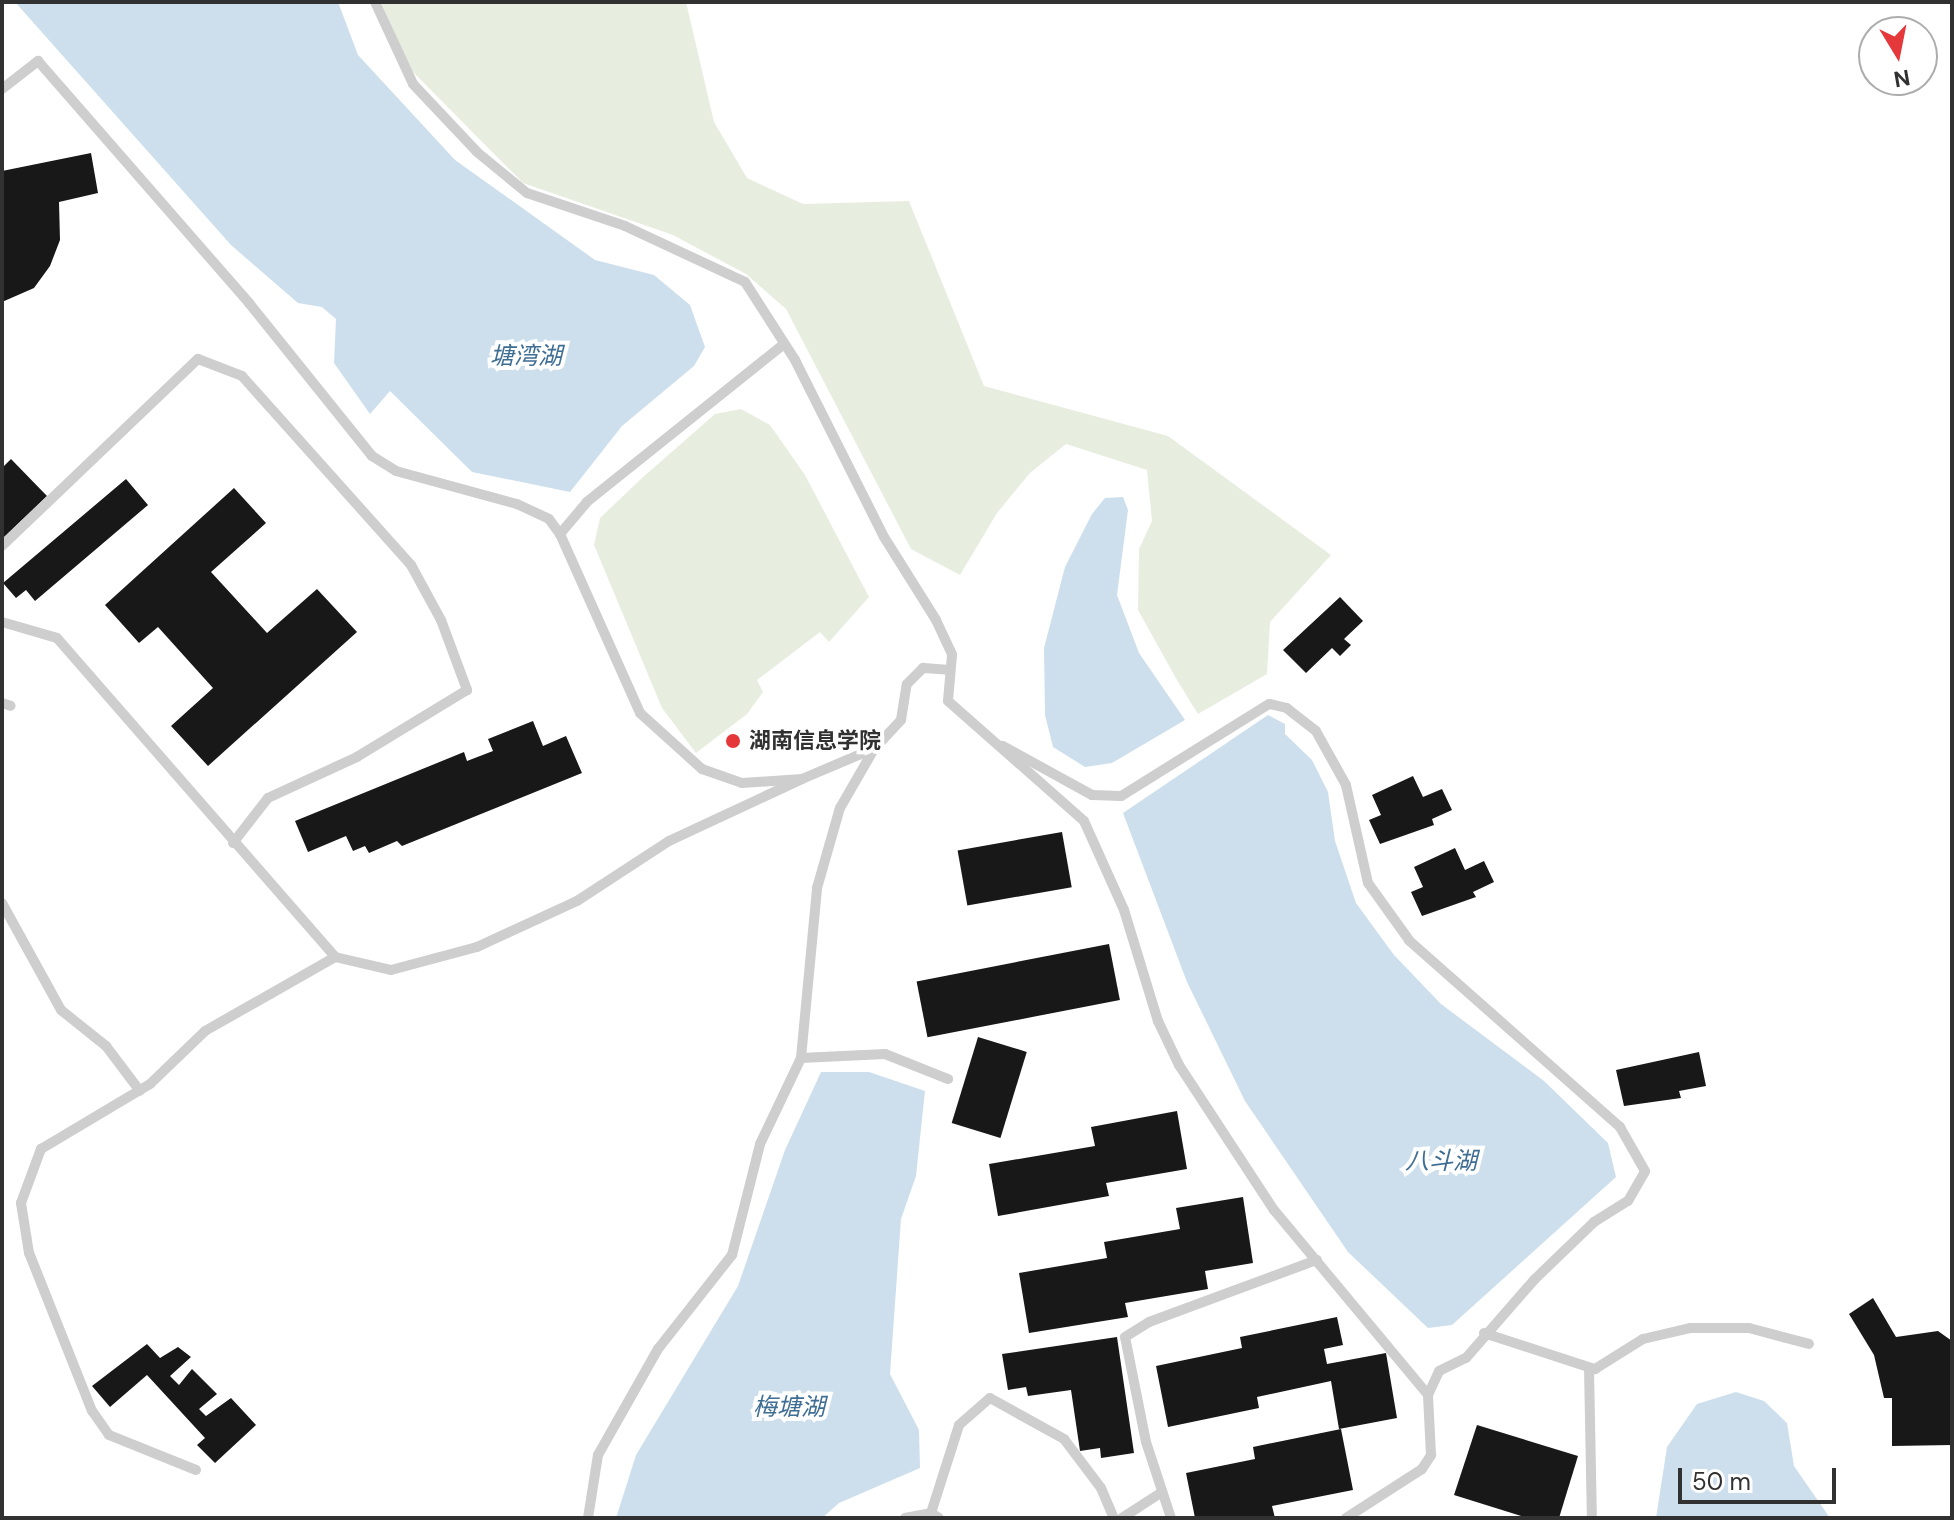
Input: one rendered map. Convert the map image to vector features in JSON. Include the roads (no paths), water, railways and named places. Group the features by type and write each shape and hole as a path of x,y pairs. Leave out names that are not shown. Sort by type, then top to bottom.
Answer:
{"lane":[{"path":"375,2 413,84 477,152 527,193 625,226 745,282 784,344 884,537 936,620 952,655 948,701 1003,746 1084,821 1124,910 1158,1021 1179,1065 1274,1210 1428,1395"},
{"path":"2,89 38,61 249,303 372,456 396,471 517,504 549,519 560,534 640,713 670,746 702,769 742,783 802,779"},
{"path":"560,534 587,502 784,344"},
{"path":"2,546 198,359 242,376 411,565 441,620 467,690 357,757 268,798 233,843"},
{"path":"2,622 57,638 335,957 391,970 477,947 577,901 669,841 875,748"},
{"path":"588,1518 598,1455 658,1349 732,1255 760,1144 801,1058 817,888 840,808 875,748 901,720 907,684 923,668 950,670"},
{"path":"1003,746 1092,795 1121,796 1269,704 1287,708 1316,731 1346,785 1368,883 1409,940 1620,1127 1645,1171 1628,1201 1594,1222 1484,1333 1466,1358 1439,1371 1428,1395 1431,1455 1422,1469 1346,1518"},
{"path":"2,903 61,1010 106,1046 140,1091"},
{"path":"196,1470 109,1435 92,1411 29,1253 21,1203 41,1149 140,1091 205,1031 335,957"},
{"path":"801,1058 885,1054 948,1079"},
{"path":"1171,1518 1125,1337 1149,1322 1317,1260"},
{"path":"1484,1333 1589,1368 1643,1339 1690,1328 1749,1328 1809,1344"},
{"path":"1589,1368 1592,1518"},
{"path":"905,1518 935,1515 959,1425 990,1398 1064,1439 1114,1518"},
{"path":"1122,1518 1162,1492"}],"water":[{"name":"塘湾湖","path":"15,2 338,2 358,55 455,160 595,260 654,275 690,305 705,347 694,366 622,426 570,492 472,472 390,391 370,414 334,363 336,319 322,307 298,303 231,245"},
{"path":"1123,497 1128,510 1117,595 1139,653 1185,720 1112,763 1085,767 1053,747 1045,715 1044,648 1065,567 1092,514 1105,498"},
{"name":"八斗湖","path":"1268,715 1285,724 1285,734 1312,760 1328,792 1335,841 1356,903 1394,955 1441,1004 1544,1081 1608,1143 1616,1177 1452,1325 1428,1328 1348,1252 1245,1101 1187,982 1123,813"},
{"name":"梅塘湖","path":"821,1072 869,1072 925,1091 916,1176 901,1219 890,1374 919,1430 920,1468 839,1503 822,1518 616,1518 636,1455 738,1286 785,1150"},
{"path":"1736,1392 1764,1401 1787,1423 1794,1466 1830,1518 1656,1518 1667,1447 1697,1404"}],"place":[{"name":"湖南信息学院","path":"733,741"}]}
